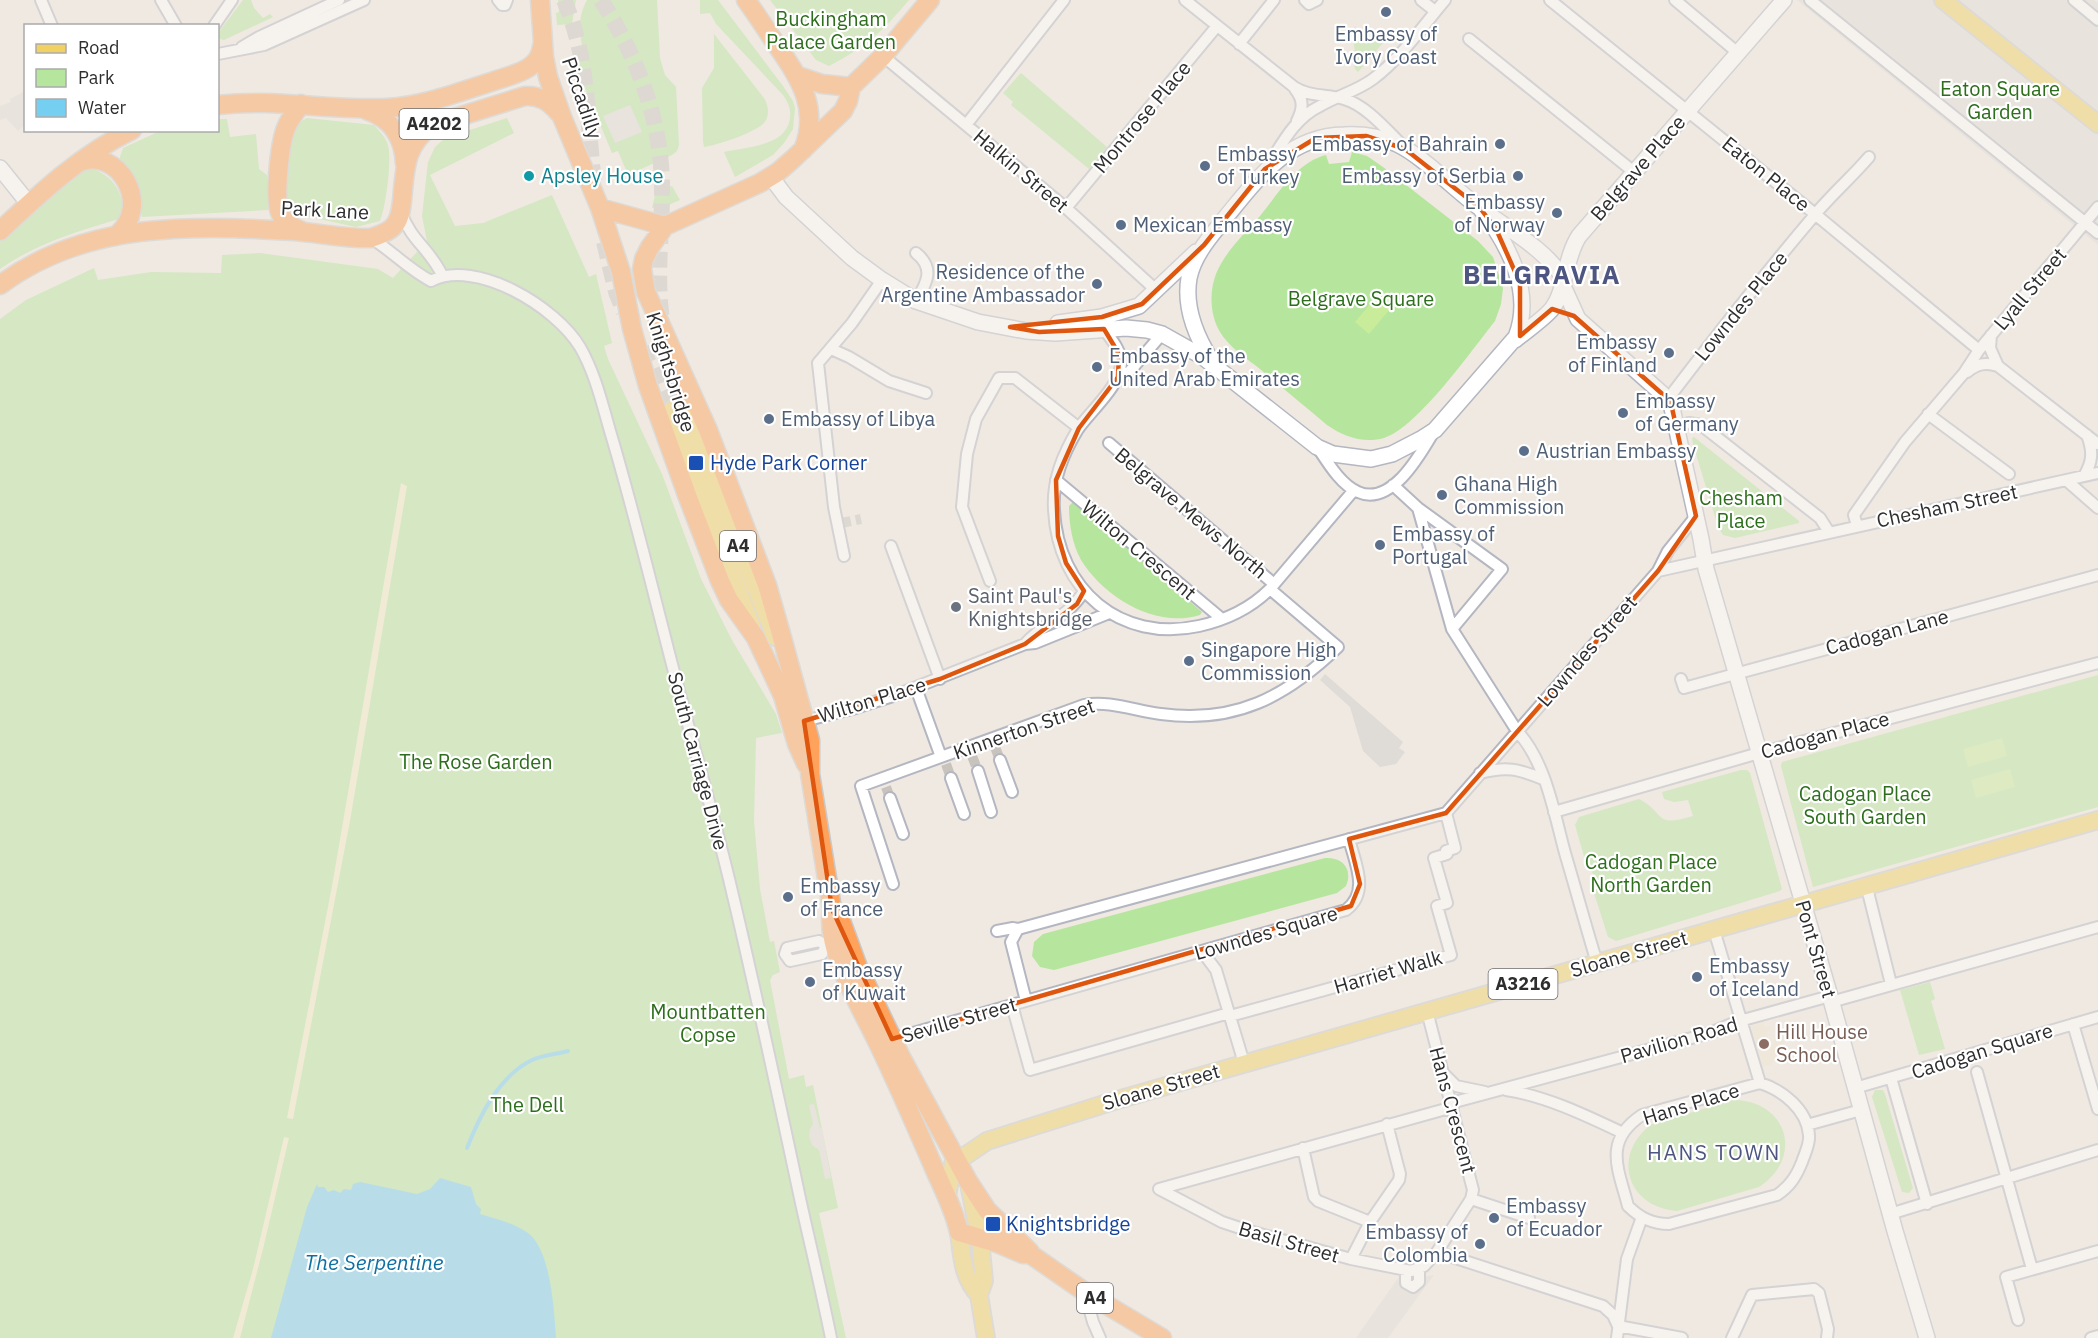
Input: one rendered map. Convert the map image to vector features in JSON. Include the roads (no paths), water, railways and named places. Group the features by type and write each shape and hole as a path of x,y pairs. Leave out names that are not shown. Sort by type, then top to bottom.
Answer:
{"highway":[{"name":"Piccadilly","path":"540,0 542,46 548,77 562,117 600,207"},
{"path":"746,0 798,76 809,108 809,131 803,150"},
{"path":"600,207 665,226 771,177 843,111 851,87 884,56 930,0"},
{"name":"A4202","path":"222,102 270,102 356,108 386,108 419,104 524,70 540,57 542,46"},
{"path":"798,76 822,84 851,87"},
{"name":"A4202","path":"405,169 413,143 432,125 519,98 534,96 546,101 562,117"},
{"path":"301,104 286,129 282,142 277,207 284,220 293,228 304,232"},
{"name":"A4202","path":"356,108 374,112 389,122 400,140 405,169 401,212"},
{"path":"0,231 79,163 128,132"},
{"path":"79,163 96,160 110,165 127,184 133,208 128,223 118,234"},
{"name":"Knightsbridge","path":"600,207 621,272 632,328 648,386 687,495 729,600 756,638 783,696 797,744 810,774"},
{"name":"Park Lane","path":"2,282 38,261 118,234 150,229 216,226 371,238 394,227 401,212"},
{"name":"Knightsbridge","path":"665,226 644,259 642,279 649,300 708,430 767,585 810,740 810,774 832,909 830,945 926,1149 956,1218 959,1232"},
{"name":"Knightsbridge","path":"832,909 840,918 858,967 892,1039 968,1181 987,1210 1027,1248 1030,1254"},
{"path":"926,1149 948,1160 958,1161"},
{"name":"A4","path":"959,1232 997,1243 1023,1254 1030,1254 1085,1292 1162,1338"}],"main road":[{"name":"Belgrave Place","path":"1510,344 1552,309 1563,281 1570,252 1579,236 1784,0"},
{"path":"1943,0 2098,124"},
{"path":"1010,327 1115,315 1143,304 1204,245 1265,169 1305,143 1329,136 1355,135 1380,138 1406,149 1548,258 1563,281 1578,319"},
{"path":"0,168 29,204"},
{"path":"771,177 786,197 852,258 916,301 978,322 1026,331 1055,333 1138,328 1162,334 1187,347 1223,373 1317,447 1333,454 1371,459 1392,454 1435,430 1516,337 1521,320 1520,283 1503,242 1480,208"},
{"path":"1204,245 1191,269 1188,281 1188,300 1193,323 1204,349 1223,373"},
{"path":"1552,309 1578,319 1668,399 1677,426 1705,560"},
{"name":"A4","path":"756,638 677,408 794,685"},
{"name":"Pont Street","path":"1705,560 1927,1338"},
{"name":"Sloane Street","path":"958,1161 987,1141 1080,1111 1867,888 2098,820"},
{"path":"947,1196 951,1169 958,1161"},
{"name":"Knightsbridge","path":"968,1181 980,1239 984,1281 979,1295 986,1338"},
{"name":"Knightsbridge","path":"959,1232 966,1277 969,1285 979,1295"}],"street":[{"path":"41,0 51,24"},
{"path":"161,0 175,24"},
{"path":"215,24 232,0"},
{"path":"240,49 259,37 339,0"},
{"path":"219,54 264,45 364,0"},
{"path":"498,0 502,5 506,5 507,0"},
{"path":"966,125 1064,0"},
{"path":"1185,0 1300,95 1302,105 1295,124 1265,169"},
{"path":"1239,44 1274,0"},
{"path":"1305,0 1309,4 1317,0"},
{"path":"1421,0 1435,11"},
{"path":"1295,124 1318,106 1359,88 1379,74 1445,0"},
{"name":"Eaton Place","path":"1550,0 1979,350"},
{"path":"1675,0 1738,53"},
{"path":"1810,0 2098,233"},
{"path":"2074,0 2098,20"},
{"name":"Montrose Place","path":"1066,208 1217,26"},
{"path":"1469,39 1634,172"},
{"name":"Halkin Street","path":"884,56 1066,208 1155,290"},
{"path":"1293,87 1307,94 1338,98 1354,103 1406,149"},
{"name":"Lowndes Place","path":"1668,399 1727,320 1815,214 1869,157"},
{"name":"Lyall Street","path":"1857,526 1854,515 1895,456 1964,373 1991,335 2098,207"},
{"path":"401,212 410,233 435,260 442,275"},
{"name":"South Carriage Drive","path":"371,238 431,281 442,275 468,277 502,285 540,305 554,316 578,344 597,384 624,476 690,737 729,876 831,1338"},
{"path":"916,253 925,261 928,275 925,286 916,301"},
{"path":"844,556 818,363 852,323 882,280"},
{"path":"1104,329 1117,347 1121,360 1115,382"},
{"name":"Wilton Crescent","path":"1162,334 1131,371 1115,382 1079,428 1060,462 1054,510 1058,536 1066,563 1084,591 1097,605 1109,613 1146,628 1166,630 1184,629 1222,620 1243,611 1259,600 1272,586 1354,490"},
{"path":"1991,335 1990,348 1998,366 2098,444"},
{"path":"834,345 849,357 890,381 926,393"},
{"name":"Lyall Street","path":"1964,373 1981,364 1990,363 1998,366"},
{"path":"990,581 962,507 966,454 976,419 999,378 1015,378 1079,428"},
{"path":"1928,414 2009,474"},
{"path":"1658,571 1829,532 1821,519 1701,425 1689,423 1677,426"},
{"path":"1317,447 1338,475 1354,490 1371,494 1393,486 1413,464 1435,430"},
{"path":"2084,476 2091,465 2092,455 2087,434"},
{"name":"Belgrave Mews North","path":"1108,443 1272,586 1338,647"},
{"path":"2084,476 2098,473"},
{"name":"Chesham Street","path":"1829,532 2084,476"},
{"name":"Wilton Crescent","path":"1056,480 1222,620"},
{"path":"2066,480 2098,508"},
{"path":"1393,486 1418,508 1502,569 1452,628"},
{"path":"1418,508 1452,628 1517,731 1529,744 1544,782 1597,963"},
{"path":"1658,571 1668,551 1696,516"},
{"name":"Wilton Place","path":"891,546 940,679"},
{"name":"Lowndes Street","path":"1446,813 1658,571"},
{"name":"Cadogan Lane","path":"1682,679 1684,688 2098,575"},
{"name":"Wilton Place","path":"1025,644 1032,634 1059,618 1077,603 1084,591"},
{"name":"Wilton Place","path":"804,721 852,709 916,688 1109,613"},
{"name":"Kinnerton Street","path":"893,884 861,786 885,782 943,759 994,743 1071,709 1094,703 1102,702 1172,715 1213,713 1252,705 1283,692 1301,680 1338,647"},
{"name":"Cadogan Place","path":"1554,812 1759,753 2098,663"},
{"name":"Kinnerton Street","path":"916,688 943,759"},
{"path":"1000,760 1012,792"},
{"path":"1480,773 1494,769 1515,769 1544,782"},
{"path":"978,771 991,812"},
{"path":"951,778 964,814"},
{"path":"890,798 903,834"},
{"path":"999,931 1018,929 1446,813"},
{"name":"Harriet Walk","path":"1011,1006 1030,1070 1451,955 1437,906 1447,903 1434,858 1447,854 1446,851 1455,848 1446,813"},
{"name":"Lowndes Square","path":"1026,1001 1346,910 1359,892 1360,884 1349,838"},
{"path":"1867,888 1891,984"},
{"name":"Pavilion Road","path":"1452,1105 1495,1091 1710,1033 1742,1021 1891,984 2098,927"},
{"path":"1018,929 1011,942 1026,1001"},
{"path":"1714,930 1760,1083"},
{"path":"1216,970 1222,945"},
{"path":"1196,953 1204,954 1216,970 1244,1063"},
{"name":"Seville Street","path":"892,1039 1026,1001"},
{"name":"Hans Crescent","path":"1406,1270 1406,1283 1413,1287 1419,1282 1421,1267 1437,1252 1471,1199 1473,1190 1427,1011"},
{"name":"Cadogan Square","path":"1854,1088 2098,1017"},
{"name":"Cadogan Square","path":"2073,1024 2098,1109"},
{"path":"1443,1072 1456,1086 1532,1096 1589,1117 1623,1133"},
{"path":"1977,1072 2032,1269"},
{"name":"Cadogan Square","path":"1891,1078 1927,1204"},
{"name":"Hans Place","path":"1642,1217 1628,1206 1616,1150 1623,1133 1634,1120 1642,1115 1760,1083 1771,1086 1785,1095 1800,1112 1807,1125"},
{"path":"1370,1222 1318,1201 1314,1197 1303,1148 1452,1105"},
{"path":"1617,1332 1627,1259 1642,1217 1654,1224 1669,1224 1776,1195 1790,1186 1798,1170 1808,1143 1807,1125 1861,1110"},
{"path":"1351,1259 1370,1222 1399,1180 1400,1174 1387,1124"},
{"name":"Basil Street","path":"1303,1148 1159,1189 1222,1222 1351,1259 1406,1270 1421,1267"},
{"path":"1890,1214 2098,1150"},
{"path":"1471,1199 1529,1218"},
{"path":"2018,1320 2006,1277 2098,1251"},
{"path":"1437,1252 1604,1306 1613,1315 1617,1332"},
{"path":"1732,1338 1752,1295 1814,1289 1820,1293 1828,1329 1827,1338"},
{"path":"1085,1292 1100,1338"},
{"path":"1617,1332 1682,1338"},
{"path":"2091,1338 2098,1336"}],"water":[{"name":"The Serpentine","path":"440,1178 471,1187 476,1204 481,1209 480,1214 517,1227 536,1241 550,1281 556,1338 271,1338 307,1207 317,1184 318,1187 324,1187 328,1192 334,1190 340,1193 344,1189 351,1190 353,1184 360,1182 417,1194 430,1189"}],"waterway":[{"name":"The Dell","path":"467,1148 492,1098 510,1076 532,1060 568,1051"}],"tunnel":[{"path":"564,0 573,24 583,70 595,190"},
{"path":"601,0 637,68 653,116 658,141 662,193 659,292 663,325"},
{"path":"604,242 616,292 624,312"},
{"path":"642,348 671,410"},
{"path":"670,356 683,406"},
{"path":"841,523 861,519"},
{"path":"995,747 1000,760"},
{"path":"972,756 978,771"},
{"path":"946,764 951,778"},
{"path":"886,787 890,798"}],"place":[{"name":"Embassy of Ivory Coast","path":"1386,12"},
{"name":"Embassy of Bahrain","path":"1500,144"},
{"name":"Embassy of Turkey","path":"1205,166"},
{"name":"Apsley House","path":"529,176"},
{"name":"Embassy of Serbia","path":"1518,176"},
{"name":"Embassy of Norway","path":"1557,213"},
{"name":"Mexican Embassy","path":"1121,225"},
{"name":"Residence of the Argentine Ambassador","path":"1097,284"},
{"name":"Embassy of Finland","path":"1669,353"},
{"name":"Embassy of the United Arab Emirates","path":"1097,367"},
{"name":"Embassy of Germany","path":"1623,413"},
{"name":"Embassy of Libya","path":"769,419"},
{"name":"Austrian Embassy","path":"1524,451"},
{"name":"Hyde Park Corner","path":"696,463"},
{"name":"Ghana High Commission","path":"1442,495"},
{"name":"Embassy of Portugal","path":"1380,545"},
{"name":"Saint Paul's Knightsbridge","path":"956,607"},
{"name":"Singapore High Commission","path":"1189,661"},
{"name":"Embassy of France","path":"788,897"},
{"name":"Embassy of Iceland","path":"1697,977"},
{"name":"Embassy of Kuwait","path":"810,982"},
{"name":"Hill House School","path":"1764,1044"},
{"name":"Embassy of Ecuador","path":"1494,1218"},
{"name":"Knightsbridge","path":"993,1224"},
{"name":"Embassy of Colombia","path":"1480,1244"}],"district":[{"name":"BELGRAVIA","path":"1542,275"},
{"name":"HANS TOWN","path":"1714,1153"}],"park label":[{"name":"Buckingham Palace Garden","path":"831,30"},
{"name":"Eaton Square Garden","path":"2000,100"},
{"name":"Belgrave Square","path":"1361,299"},
{"name":"Chesham Place","path":"1741,510"},
{"name":"The Rose Garden","path":"476,762"},
{"name":"Cadogan Place South Garden","path":"1865,806"},
{"name":"Cadogan Place North Garden","path":"1651,874"},
{"name":"Mountbatten Copse","path":"708,1024"}]}
